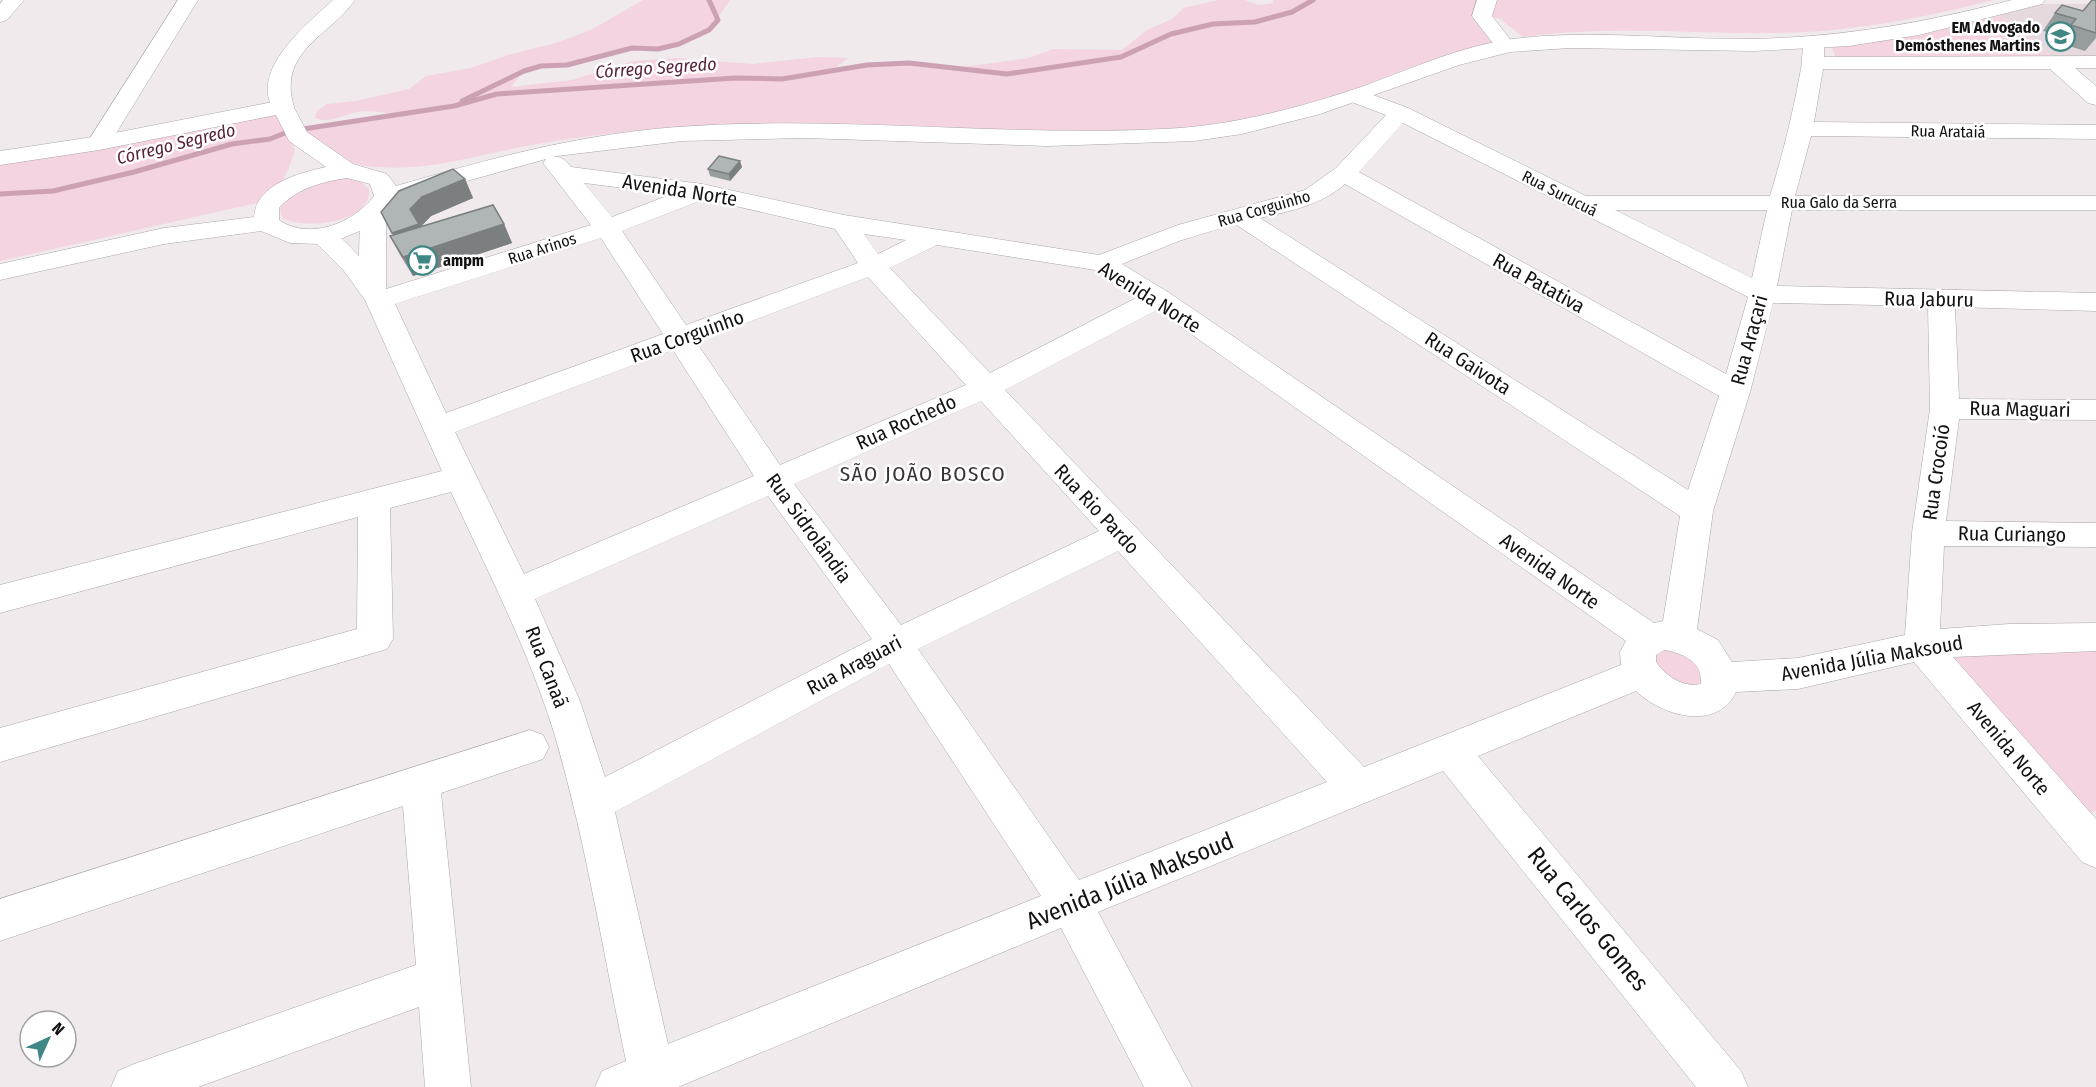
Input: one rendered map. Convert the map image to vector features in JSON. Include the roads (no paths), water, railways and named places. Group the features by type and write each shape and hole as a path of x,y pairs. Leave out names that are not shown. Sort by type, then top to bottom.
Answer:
{"street":[{"path":"0,16 14,0"},
{"path":"99,143 188,0"},
{"path":"345,0 296,49 285,66 279,84 298,157 295,170 281,192 267,207 264,215 266,223 273,230 286,235 321,235 358,223 379,205 633,138 738,132 1079,138 1170,136 1259,124 1357,96 1449,60 1506,47 1575,42 1749,45 1814,53 2096,62"},
{"path":"1487,0 1482,16 1506,47"},
{"path":"1814,53 2035,0"},
{"name":"Rua Araçari","path":"1656,649 1735,393 1762,294 1781,202 1801,129 1814,53"},
{"path":"2055,62 2096,98"},
{"name":"Rua Surucuá","path":"1357,96 1400,113 1762,294"},
{"name":"Rua Corguinho","path":"1102,263 1156,241 1321,191 1344,173 1400,113"},
{"path":"0,158 99,143 291,124 357,172 379,178 386,186 379,205"},
{"name":"Rua Arataiá","path":"1801,129 2096,132"},
{"path":"281,192 301,181 324,174 442,169 548,160"},
{"name":"Avenida Norte","path":"548,160 844,223 1102,263 1158,298 1656,649"},
{"name":"Rua Sidrolândia","path":"548,160 607,228 774,481 895,644 1071,904 1169,1087"},
{"name":"Rua Patativa","path":"1344,173 1735,393"},
{"name":"Rua Arinos","path":"375,293 607,228 702,191"},
{"name":"Rua Galo da Serra","path":"1581,203 2096,203"},
{"name":"Rua Canaã","path":"375,293 379,205"},
{"name":"Rua Gaivota","path":"1238,215 1697,511"},
{"path":"0,272 164,236 266,223"},
{"name":"Rua Rio Pardo","path":"844,223 873,266 1359,789"},
{"name":"Rua Canaã","path":"321,235 345,256 375,293 517,592 550,670 573,734 592,804 642,1082"},
{"name":"Rua Corguinho","path":"439,427 873,266 932,238"},
{"name":"Rua Jaburu","path":"1762,294 2096,302"},
{"name":"Rua Rochedo","path":"517,592 985,388 1158,298"},
{"name":"Rua Crocoió","path":"1922,646 1928,533 1945,409 1941,299"},
{"name":"Rua Maguari","path":"1945,409 2096,410"},
{"path":"0,599 461,478"},
{"path":"0,745 375,639 374,501"},
{"name":"Rua Curiango","path":"1928,533 2096,535"},
{"name":"Rua Araguari","path":"592,804 895,644 1121,535"},
{"name":"Avenida Júlia Maksoud","path":"1721,676 1748,679 1796,674 1922,646 1979,639 2096,637"},
{"path":"1698,645 1713,659 1721,676 1718,692 1703,701 1680,700 1658,690 1656,649 1698,645"},
{"name":"Avenida Norte","path":"1922,646 2096,849"},
{"name":"Avenida Júlia Maksoud","path":"642,1082 1071,904 1451,752 1656,649"},
{"path":"0,920 531,747"},
{"name":"Rua Carlos Gomes","path":"1451,752 1725,1087"},
{"path":"421,784 448,1087"},
{"path":"134,1087 440,978"}],"waterway":[{"path":"462,101 524,71 541,66 567,65 632,48 658,49 679,44 709,30 718,20 709,0"},
{"name":"Córrego Segredo","path":"0,194 53,191 134,172 232,144 270,139 290,131 454,106 497,94 735,78 782,79 867,65 909,63 1007,74 1121,57 1171,34 1213,24 1255,22 1292,12 1313,0"}],"place":[{"name":"EM Advogado Demósthenes Martins","path":"2061,36"},
{"name":"ampm","path":"422,260"}],"district":[{"name":"SÃO JOÃO BOSCO","path":"923,474"}]}
